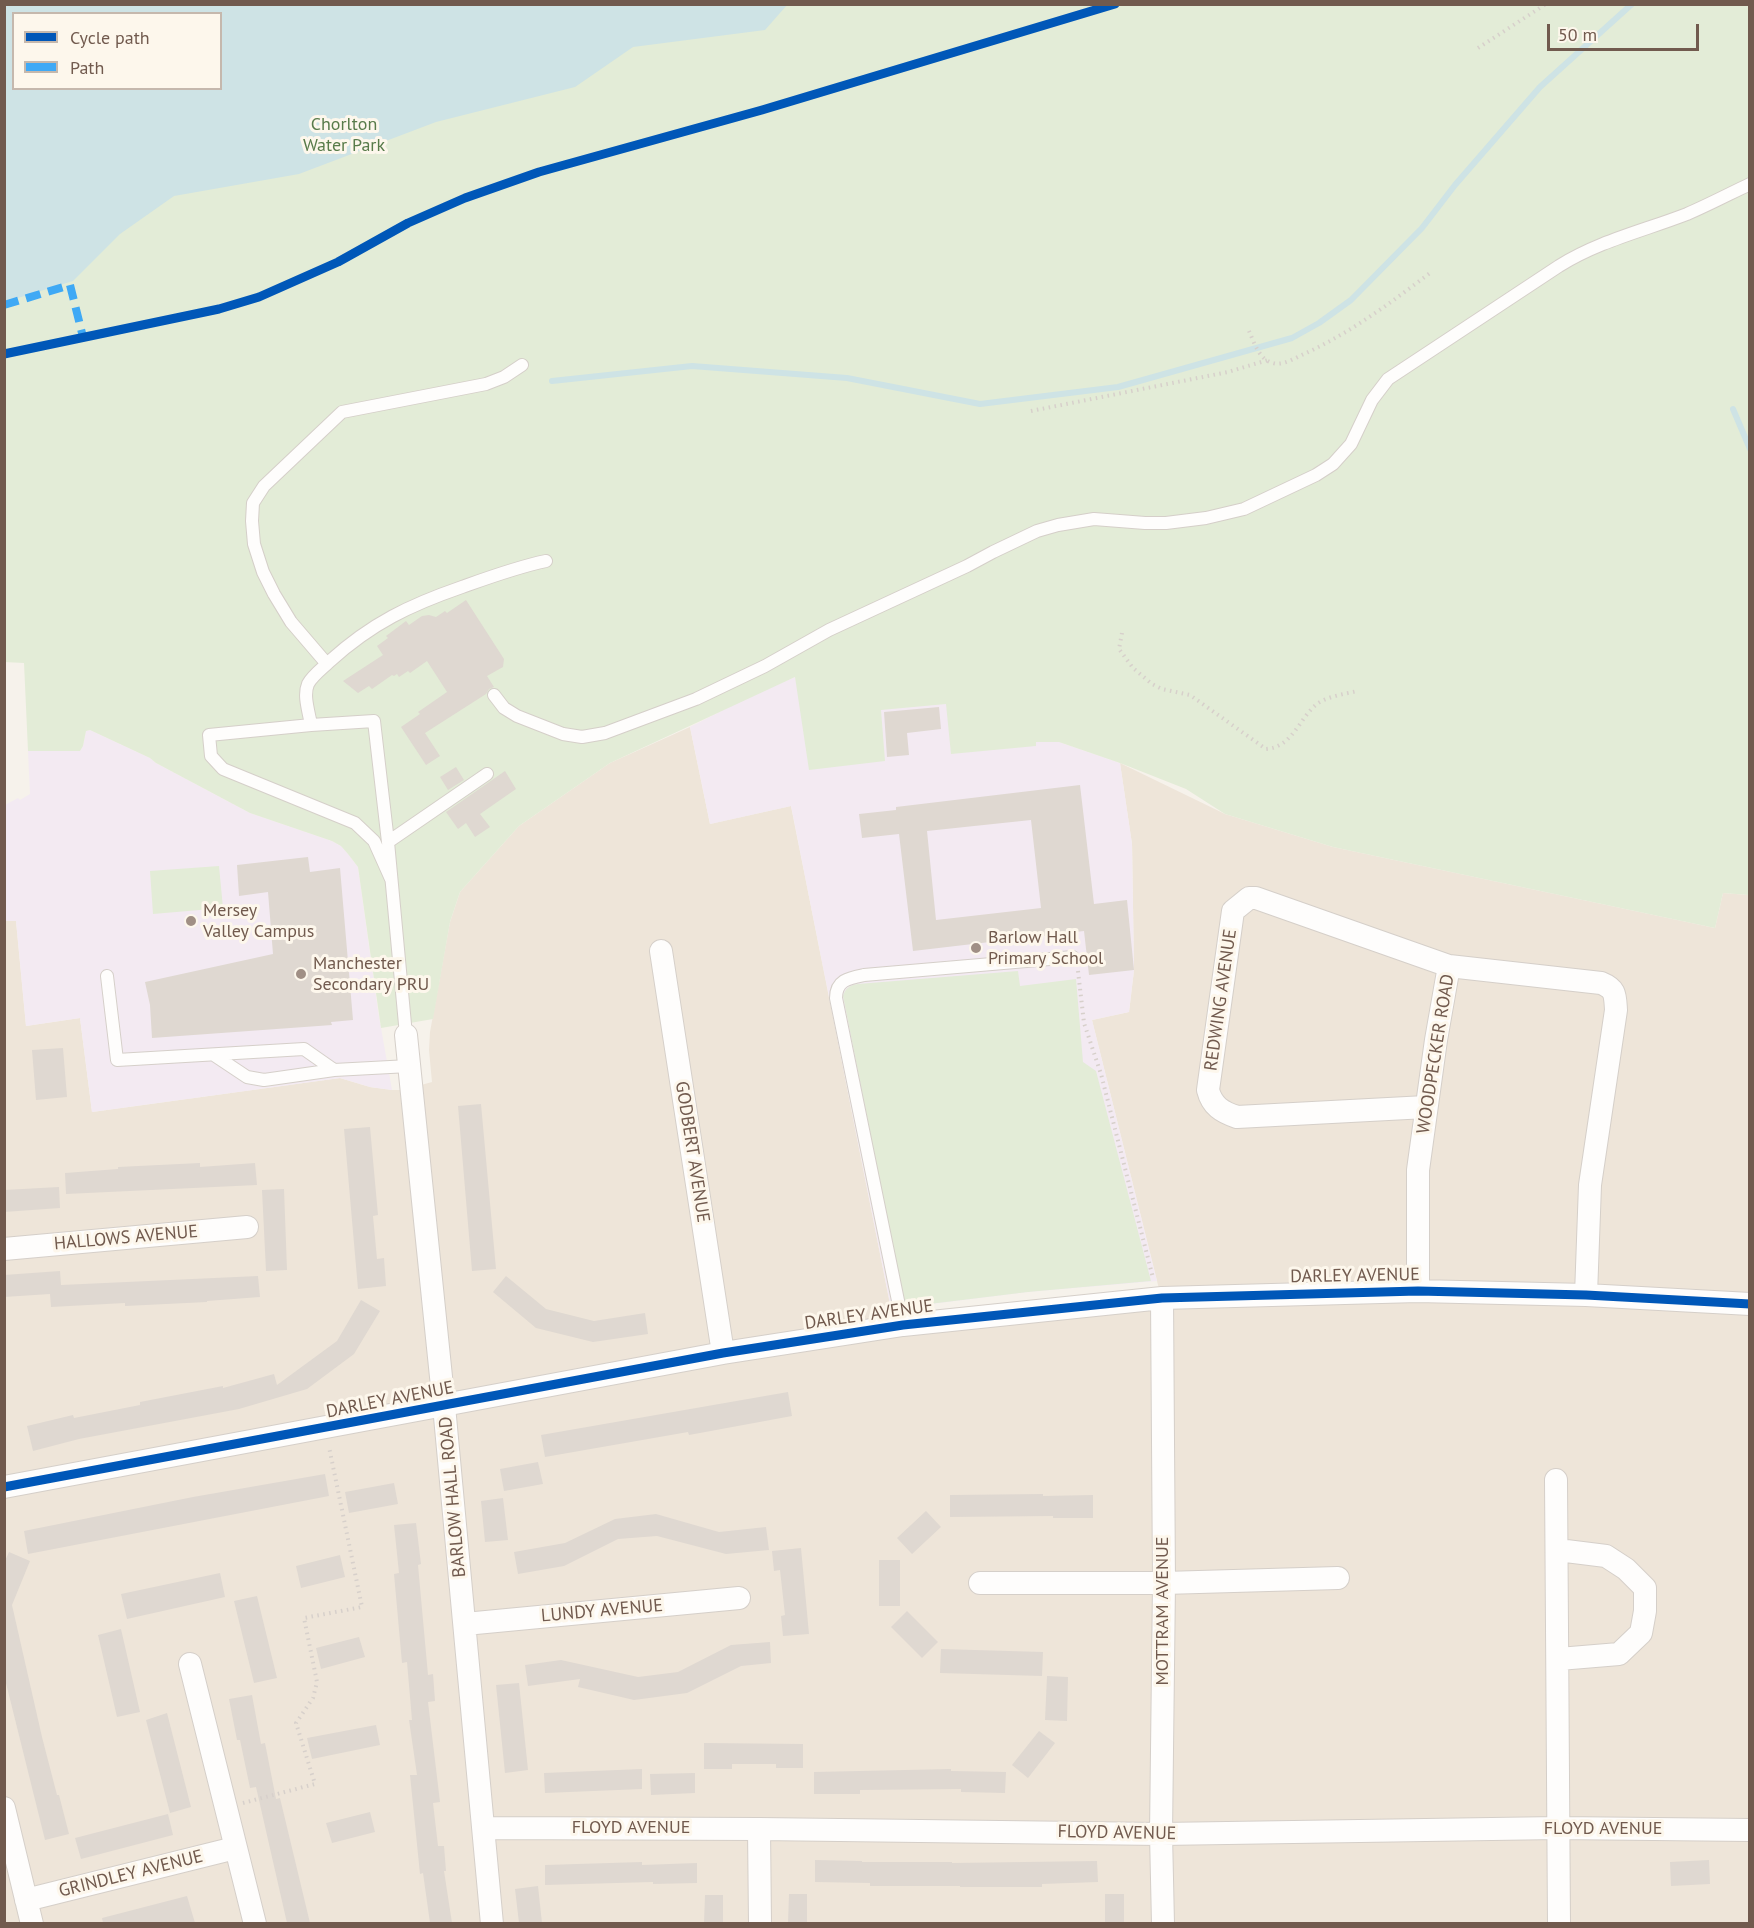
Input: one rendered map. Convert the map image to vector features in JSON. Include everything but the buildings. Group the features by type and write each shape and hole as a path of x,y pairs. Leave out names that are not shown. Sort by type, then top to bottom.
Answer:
{"street":[{"name":"REDWING AVENUE","path":"1426,1107 1237,1118 1225,1113 1210,1100 1208,1090 1233,911 1249,898 1256,897 1449,966"},
{"name":"GODBERT AVENUE","path":"661,951 723,1353"},
{"name":"WOODPECKER ROAD","path":"1418,1291 1418,1170 1449,966 1601,983 1610,986 1615,994 1616,1010 1590,1185 1586,1294"},
{"name":"BARLOW HALL ROAD","path":"406,1035 444,1406 492,1923"},
{"name":"HALLOWS AVENUE","path":"4,1250 247,1227"},
{"name":"DARLEY AVENUE","path":"4,1487 723,1353 903,1325 1162,1298 1418,1291 1586,1294 1749,1304"},
{"name":"MOTTRAM AVENUE","path":"1162,1298 1164,1583 1162,1923"},
{"path":"1556,1480 1559,1923"},
{"path":"1558,1550 1606,1556 1626,1569 1645,1588 1645,1611 1641,1633 1619,1654 1559,1659"},
{"path":"980,1584 1164,1583 1338,1578"},
{"name":"LUNDY AVENUE","path":"465,1624 740,1598"},
{"path":"190,1664 255,1923"},
{"path":"4,1809 32,1923"},
{"name":"FLOYD AVENUE","path":"484,1828 759,1828 1161,1834 1558,1828 1749,1830"},
{"path":"759,1828 760,1923"},
{"name":"GRINDLEY AVENUE","path":"26,1900 235,1848"}],"lane":[{"path":"494,695 504,708 517,716 563,734 582,737 605,733 696,699 765,666 829,630 1037,531 1094,519 1166,523 1206,518 1244,509 1316,475 1333,464 1351,444 1372,400 1388,379 1559,266 1587,250 1688,213 1749,184"},
{"path":"327,664 291,622 263,572 254,544 252,521 253,503 264,486 342,412 486,384 504,377 522,365"},
{"path":"311,725 306,695 309,682 343,650 388,617 435,596 515,568 546,561"},
{"path":"391,879 374,841 355,823 223,769 211,756 209,735 374,721 388,842 406,1035"},
{"path":"388,842 487,774"},
{"path":"903,1325 836,998 838,985 845,980 864,975 1076,962"},
{"path":"107,976 117,1060 304,1049 334,1070"},
{"path":"214,1055 247,1077 264,1080 334,1070 409,1066"}],"path":[{"path":"1478,48 1546,4"},
{"path":"1249,331 1262,356 1273,363 1286,362 1333,340 1378,313 1430,273"},
{"path":"1031,411 1228,372 1268,360"},
{"path":"1122,633 1119,649 1126,660 1144,678 1162,689 1190,695 1266,749 1287,741 1312,709 1321,702 1357,691"},
{"path":"1076,962 1083,1023 1101,1074 1153,1278 1162,1298"},
{"path":"225,1808 315,1784 296,1723 313,1698 317,1682 304,1618 362,1607 325,1428"}],"shaded area":[{"name":"Chorlton Water Park","path":"5,4 787,4 765,30 633,47 575,87 436,122 299,174 174,196 120,234 73,281 5,302"},
{"name":"Barlow Hall Primary School","path":"972,600 1036,742 1059,742 1120,763 1132,844 1134,970 1129,1012 1092,1020 1157,1281 1028,1292 891,1309 791,806 710,824 690,727 749,697"},
{"path":"690,727 710,824 791,806 891,1309 898,1321 1159,1289 1092,1020 1129,1012 1134,970 1132,844 1120,763 1225,814 1333,847 1715,928 1723,893 1749,895 1749,1923 5,1924 5,921 16,921 26,1026 80,1018 92,1112 340,1078 370,1087 392,1090 403,1090 432,1082 430,1032 450,922 460,892 519,826 610,763"},
{"name":"Mersey Valley Campus","path":"90,730 150,758 250,813 332,841 348,854 358,867 378,1011 392,1090 370,1087 340,1078 92,1112 80,1018 26,1026 16,921 5,921 5,805 30,794 28,751 80,751 86,731"}],"green space":[{"path":"4,5 1749,5 1749,895 1723,893 1715,928 1333,847 1225,814 1186,789 1059,742 1036,742 1036,746 951,754 946,704 881,710 885,761 809,770 795,677 610,763 519,826 460,892 450,922 433,1019 381,1028 358,867 341,846 250,813 150,758 90,730 86,731 80,751 28,751 24,663 4,662"},
{"path":"219,866 223,908 153,914 150,871"},
{"path":"1018,971 1020,986 1076,979 1083,1062 1096,1071 1151,1281 1028,1292 905,1307 844,993 848,987 858,984"}],"waterway":[{"path":"552,381 692,366 847,378 980,404 1118,387 1292,338 1319,323 1351,300 1422,228 1455,185 1540,87 1632,4"},
{"path":"1733,409 1750,449"}],"marked path":[{"path":"4,305 70,285 83,337"}],"cycle path":[{"path":"4,354 219,309 259,297 338,262 408,223 465,198 539,172 762,110 1115,4"},
{"path":"4,1487 723,1353 903,1325 1162,1298 1418,1291 1586,1295 1750,1304"}],"place":[{"name":"Mersey Valley Campus","path":"191,921"},
{"name":"Barlow Hall Primary School","path":"976,948"},
{"name":"Manchester Secondary PRU","path":"301,974"}]}
